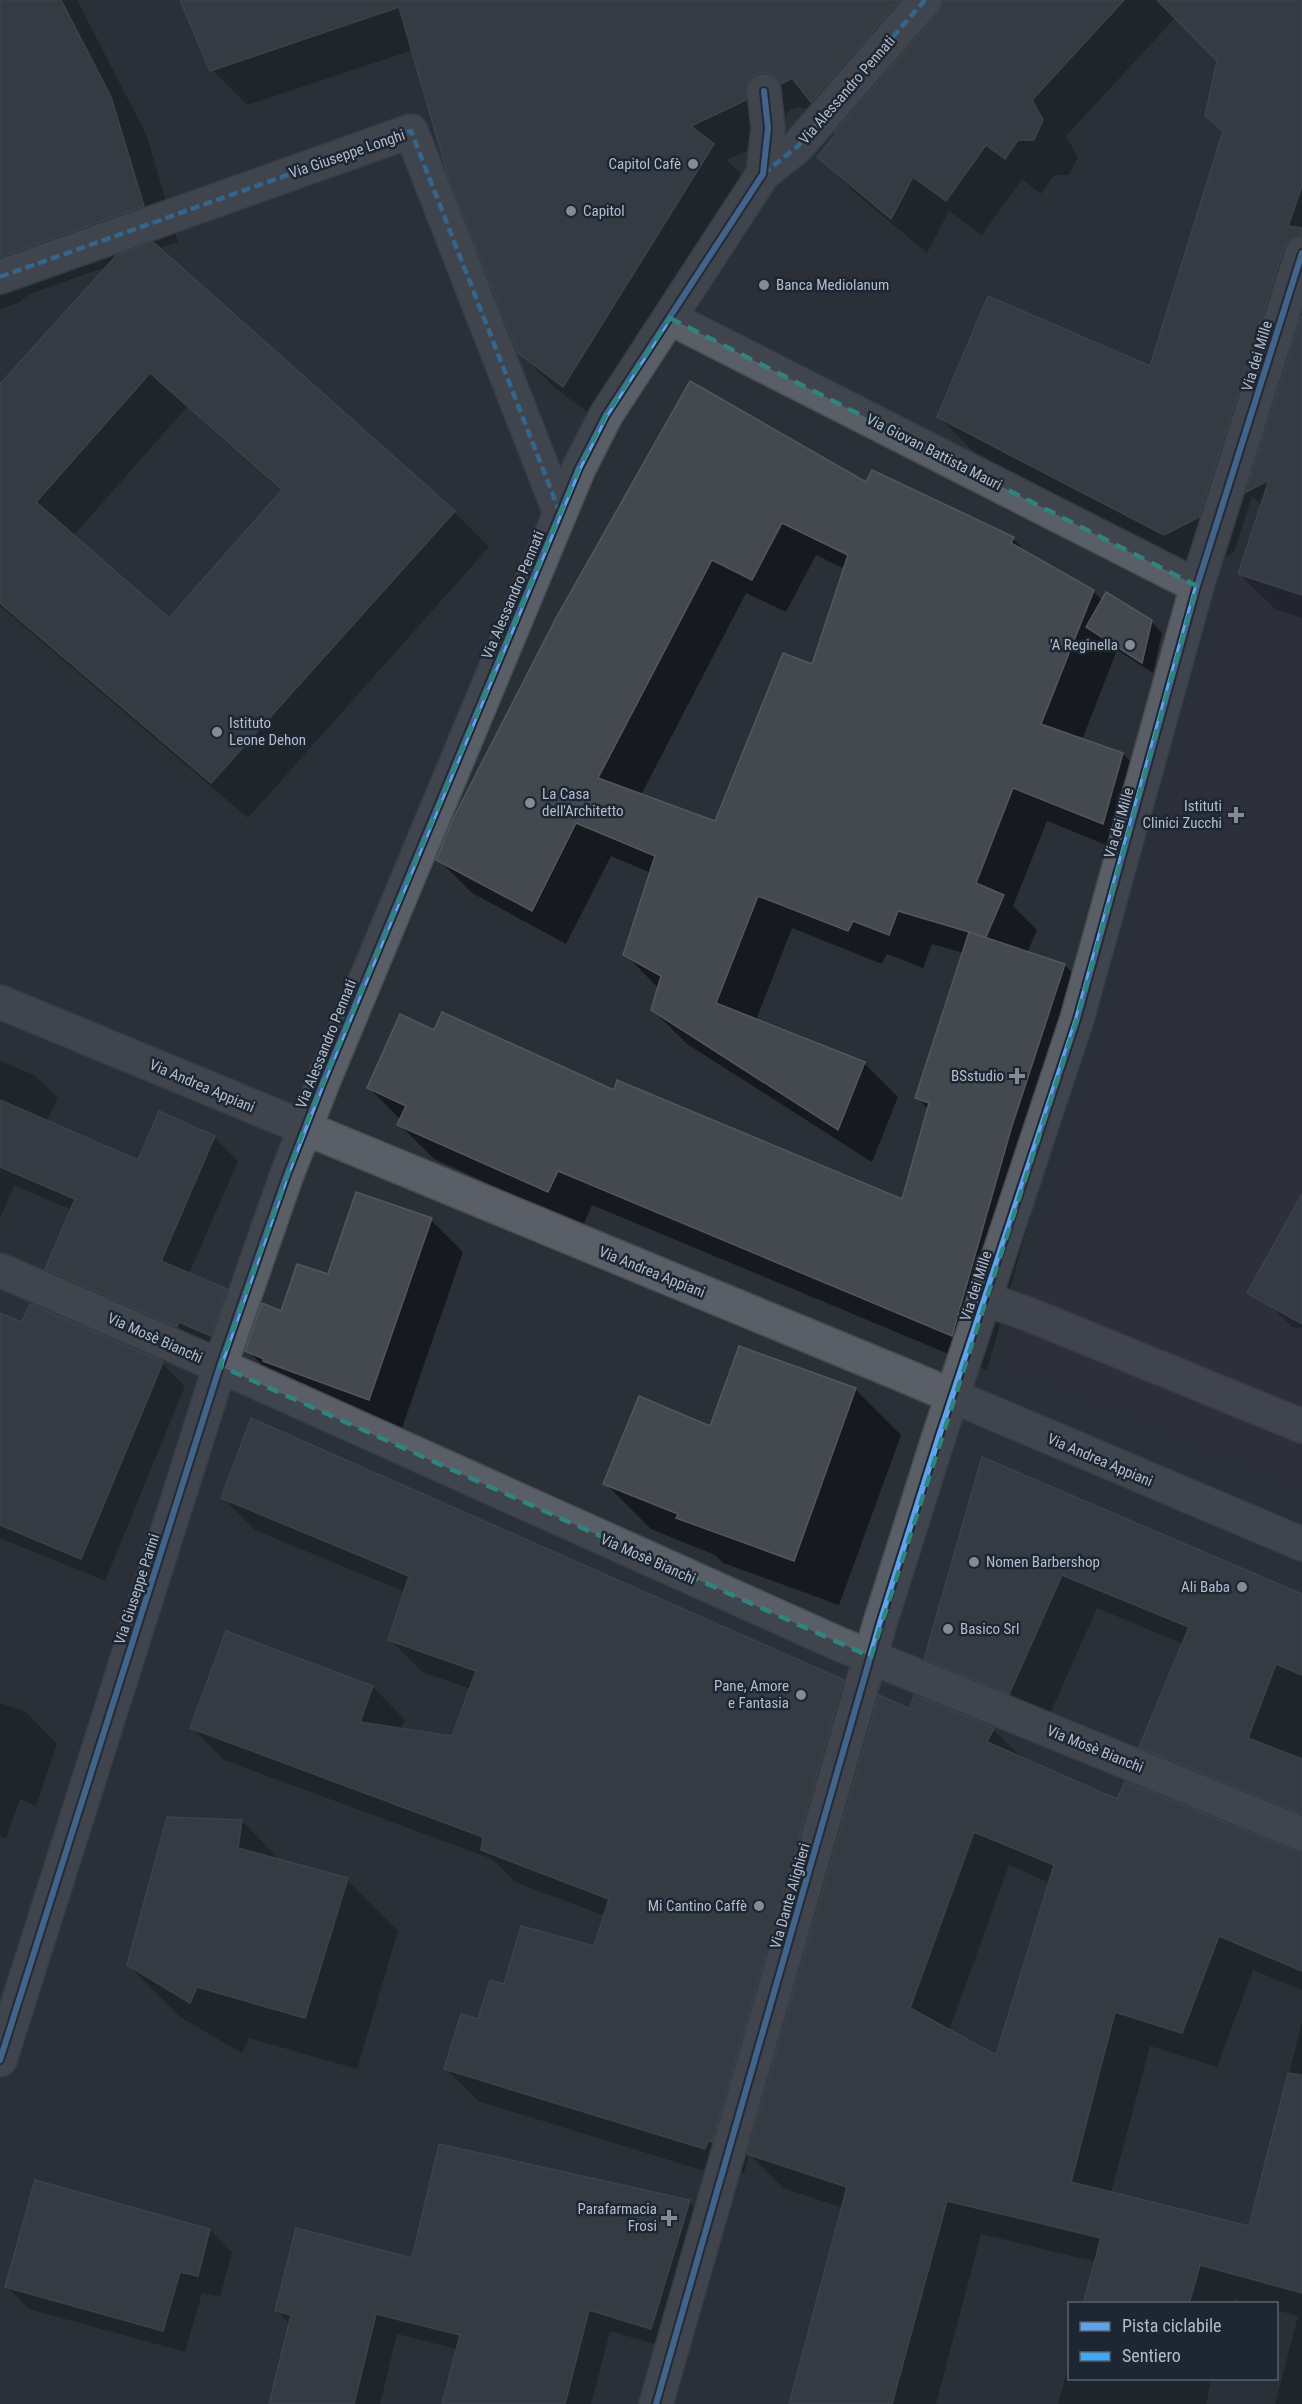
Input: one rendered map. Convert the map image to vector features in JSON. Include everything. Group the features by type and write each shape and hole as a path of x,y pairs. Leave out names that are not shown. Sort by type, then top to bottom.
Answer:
{"street":[{"name":"Via Alessandro Pennati","path":"304,1129 579,468 606,415 763,174 797,147 925,0"},
{"name":"Via Alessandro Pennati","path":"763,174 768,128 764,91"},
{"name":"Via Giuseppe Longhi","path":"0,277 411,131 560,513"},
{"name":"Via dei Mille","path":"952,1397 1077,1019 1197,586 1302,253"},
{"name":"Via Giovan Battista Mauri","path":"670,318 1197,586"},
{"name":"Via Andrea Appiani","path":"0,1002 1302,1544"},
{"name":"Via Giuseppe Parini","path":"0,2060 220,1366 304,1129"},
{"name":"Via Mosè Bianchi","path":"0,1270 220,1366 828,1640 1302,1834"},
{"path":"985,1299 1028,1314 1302,1426"},
{"name":"Via Dante Alighieri","path":"656,2404 880,1623 952,1397"}],"highlighted area":[{"path":"670,318 1197,586 1077,1019 871,1657 220,1366 304,1129 579,468 606,415"}],"shaded area":[{"name":"Istituti Clinici Zucchi","path":"1238,574 1302,595 1302,1478 1015,1359 1110,1035"}],"building":[{"path":"0,0 61,0 111,97 144,206 0,257"},
{"path":"180,0 900,0 811,102 792,78 781,84 772,74 761,72 747,83 746,100 691,126 714,144 563,387 518,353 448,176 399,7 210,71"},
{"path":"943,0 1124,0 1032,100 1043,120 1034,140 1018,140 1005,159 986,145 946,201 913,177 891,219 817,157 837,133 835,132 939,12"},
{"path":"1157,0 1302,0 1302,186 1288,226 1302,228 1302,235 1290,239 1284,247 1199,517 1164,535 937,417 988,296 1150,366 1223,131 1205,116 1217,61"},
{"path":"153,242 455,511 211,783 0,603 0,384 117,255","holes":["150,373 282,490 169,618 36,502"]},
{"path":"1302,315 1302,595 1238,574 1269,480 1246,492"},
{"path":"690,381 866,482 872,470 1014,537 1011,543 1094,590 1041,724 1123,753 1103,824 1013,788 976,883 1004,895 986,937 898,911 889,935 853,921 848,931 758,896 716,1003 865,1062 838,1130 651,1010 661,976 623,955 655,856 576,823 532,911 436,860 453,819 556,618","holes":["782,523 848,555 812,664 783,653 715,821 598,778 712,560 752,580"]},
{"name":"'A Reginella","path":"1106,592 1152,620 1142,663 1086,627"},
{"path":"969,932 1065,964 1011,1129 952,1336 558,1171 548,1192 397,1125 406,1106 367,1088 400,1014 434,1030 442,1012 614,1090 617,1080 902,1199 929,1103 915,1098"},
{"path":"0,1100 138,1160 159,1111 215,1136 161,1261 227,1289 211,1336 179,1322 177,1327 45,1269 75,1199 0,1167"},
{"path":"356,1192 432,1218 369,1400 263,1361 264,1359 245,1351 262,1303 281,1311 297,1264 328,1274"},
{"path":"1302,1194 1302,1324 1247,1293"},
{"path":"30,1304 163,1362 81,1559 0,1525 0,1313 22,1322"},
{"path":"739,1346 856,1388 794,1561 676,1518 678,1514 603,1484 639,1396 710,1426"},
{"path":"251,1418 844,1680 712,2142 708,2141 705,2149 444,2069 461,2014 478,2019 490,1980 504,1984 521,1926 594,1946 609,1899 481,1850 483,1837 190,1728 226,1631 373,1686 360,1722 452,1736 476,1671 388,1640 409,1576 221,1498"},
{"path":"982,1457 1302,1594 1302,1675 1276,1664 1248,1738 1302,1759 1302,1814 1139,1747 1189,1627 1062,1575 1009,1694 924,1659"},
{"path":"879,1695 910,1709 914,1695 994,1728 987,1742 1117,1799 1125,1782 1302,1852 1302,1971 1219,1936 1182,2033 1115,2012 1071,2182 1249,2226 1288,2073 1302,2075 1302,2293 1200,2265 1190,2302 1084,2302 1101,2238 947,2201 892,2404 789,2404 847,2187 747,2154","holes":["974,1832 1054,1865 996,2055 910,2008"]},
{"path":"167,1817 242,1820 238,1848 348,1878 305,2018 197,1987 190,2003 127,1965"},
{"path":"439,2144 690,2200 651,2329 589,2310 565,2404 442,2404 460,2335 376,2314 354,2404 269,2404 291,2315 275,2311 296,2228 412,2258"},
{"path":"35,2180 210,2229 198,2276 180,2272 163,2331 5,2287"}],"marked path":[{"path":"763,174 797,147 925,0"},
{"path":"0,277 411,131 560,513"}],"cycle path":[{"path":"0,2060 220,1366 286,1177 323,1082 579,468 606,415 763,174 768,128 764,91"},
{"path":"656,2404 880,1623 939,1436 1077,1019 1197,586 1302,253"}],"place":[{"name":"Capitol Cafè","path":"693,164"},
{"name":"Capitol","path":"571,211"},
{"name":"Banca Mediolanum","path":"764,285"},
{"name":"'A Reginella","path":"1130,645"},
{"name":"Istituto Leone Dehon","path":"217,732"},
{"name":"La Casa dell'Architetto","path":"530,803"},
{"name":"Istituti Clinici Zucchi","path":"1236,815"},
{"name":"BSstudio","path":"1017,1076"},
{"name":"Nomen Barbershop","path":"974,1562"},
{"name":"Ali Baba","path":"1242,1587"},
{"name":"Basico Srl","path":"948,1629"},
{"name":"Pane, Amore e Fantasia","path":"801,1695"},
{"name":"Mi Cantino Caffè","path":"759,1906"},
{"name":"Parafarmacia Frosi","path":"669,2218"}]}
